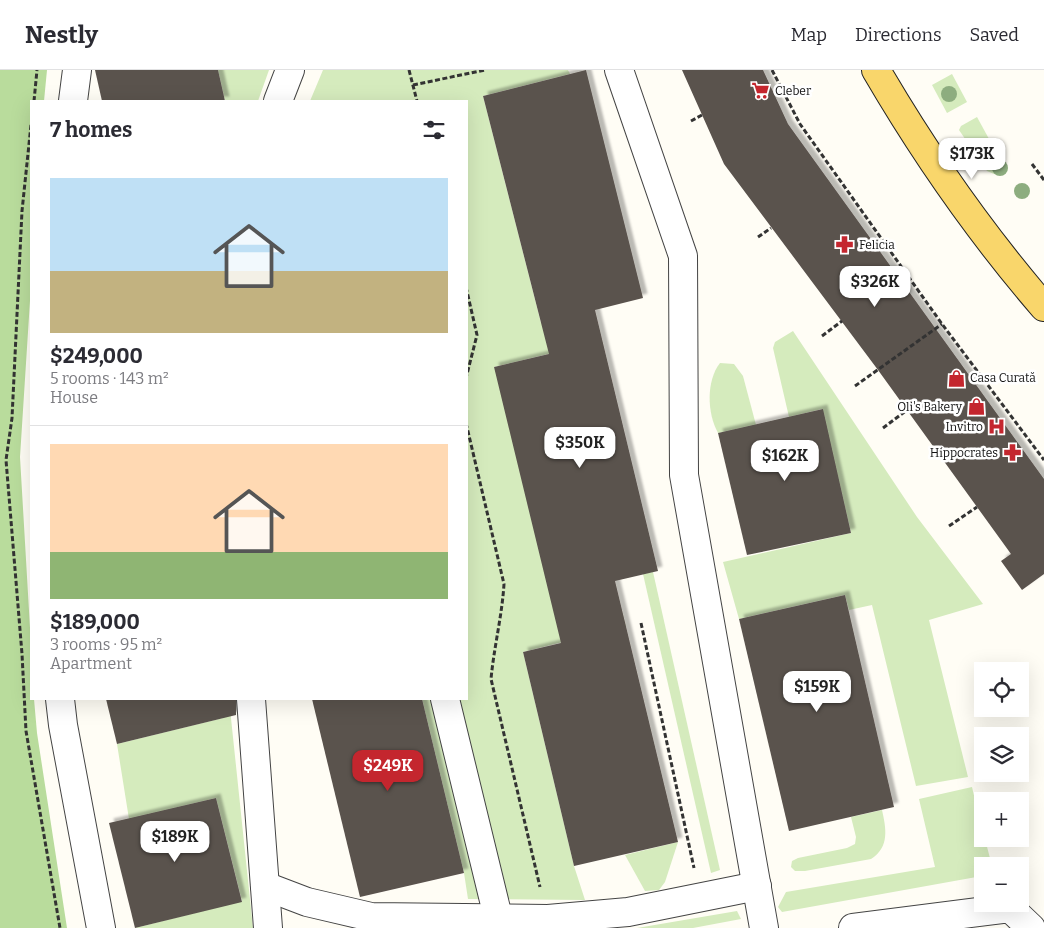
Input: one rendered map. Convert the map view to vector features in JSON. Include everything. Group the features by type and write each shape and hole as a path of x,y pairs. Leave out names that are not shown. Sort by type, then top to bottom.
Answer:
{"main road":[{"path":"876,70 909,128 962,203 1044,307"}],"lane":[{"path":"72,100 77,70"},
{"path":"278,100 290,70"},
{"path":"619,70 683,256 684,475 764,928"},
{"path":"60,700 63,725 101,928"},
{"path":"251,700 268,928"},
{"path":"446,700 498,917"},
{"path":"265,886 307,902 371,917 548,919 628,912 757,886"},
{"path":"853,928 1010,908 1031,928"}],"path":[{"path":"34,100 37,70"},
{"path":"409,70 418,100"},
{"path":"413,85 485,70"},
{"path":"772,70 800,124 942,324 1044,460"},
{"path":"691,120 702,115"},
{"path":"30,135 22,211 12,418 6,460 22,654 26,731 60,928"},
{"path":"1032,164 1044,180"},
{"path":"758,237 771,228"},
{"path":"468,296 477,335 468,370"},
{"path":"822,336 842,321"},
{"path":"855,386 942,324"},
{"path":"883,428 907,410"},
{"path":"468,431 504,584 492,680 548,919"},
{"path":"949,526 977,507"},
{"path":"641,623 700,898"}],"green space":[{"path":"0,70 47,70 44,100 30,100 30,301 20,457 30,628 30,700 34,700 37,733 67,928 0,928"},
{"path":"218,70 269,70 258,100 225,100"},
{"path":"323,70 568,70 570,74 483,96 541,323 602,341 494,367 613,581 626,626 523,652 574,866 585,900 468,899 464,873 422,700 468,700 468,100 310,100"},
{"path":"952,74 967,102 947,113 932,85"},
{"path":"977,117 1006,170 994,174 987,171 959,130 961,126"},
{"path":"793,331 917,517 983,604 929,620 968,777 916,786 872,605 849,610 845,595 739,619 723,562 851,533 822,409 789,417 773,348 775,342"},
{"path":"720,363 734,364 743,376 756,425 718,433 710,407 710,388 715,370"},
{"path":"653,572 720,870 711,873 643,574"},
{"path":"219,700 229,700 253,928 135,928 242,901 216,798 129,819 117,744 223,718"},
{"path":"972,787 974,796 974,847 987,847 990,857 974,857 974,877 782,912 778,907 786,892 935,867 919,799"},
{"path":"882,810 885,824 884,843 877,854 871,859 805,871 795,871 791,867 792,861 798,858 847,848 855,844 856,837 851,817"},
{"path":"678,842 665,882 659,890 645,891 625,855"},
{"path":"737,911 741,919 693,928 637,928"}],"building":[{"path":"95,70 218,70 225,100 102,100"},
{"path":"586,70 643,298 595,310 658,571 615,581 678,842 574,866 523,652 561,643 494,367 549,354 483,96"},
{"path":"682,70 763,70 788,124 1044,479 1044,574 1022,590 1001,561 1011,554 878,370 724,164"},
{"path":"823,409 851,533 747,555 718,433"},
{"path":"845,595 894,807 789,831 739,619"},
{"path":"106,700 236,700 236,715 117,744"},
{"path":"312,700 422,700 464,873 360,897"},
{"path":"216,798 242,902 135,928 109,823"}],"place":[{"name":"Cleber","path":"761,91"},
{"name":"Felicia","path":"845,245"},
{"name":"Casa Curată","path":"956,378"},
{"name":"Oli's Bakery","path":"976,407"},
{"name":"Invitro","path":"997,427"},
{"name":"Hippocrates","path":"1012,453"}]}
